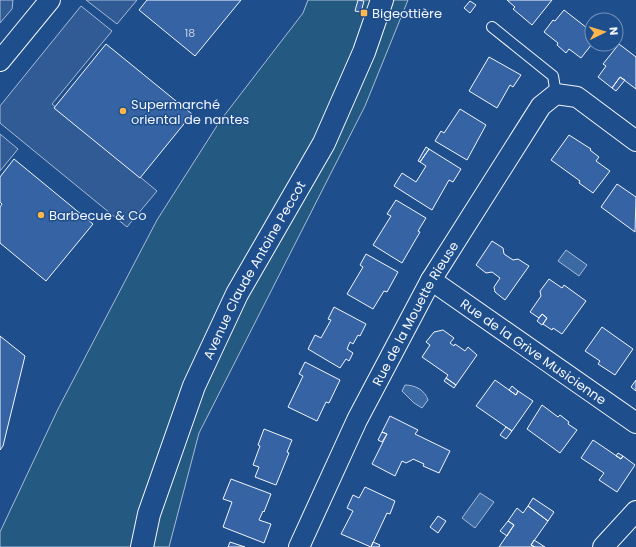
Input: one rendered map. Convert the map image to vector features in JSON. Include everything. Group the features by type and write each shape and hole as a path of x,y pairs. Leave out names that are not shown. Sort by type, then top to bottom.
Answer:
{"street":[{"path":"0,61 50,0"},
{"name":"Avenue Claude Antoine Peccot","path":"142,547 149,514 194,386 237,294 324,143 364,52 382,0"},
{"path":"556,94 577,97 636,141"},
{"name":"Rue de la Mouette Rieuse","path":"299,547 356,420 431,280 541,106 556,94"},
{"name":"Rue de la Grive Musicienne","path":"431,280 636,423"},
{"path":"603,547 636,511"}],"lane":[{"path":"492,27 552,76 556,94"}],"shaded area":[{"path":"0,0 13,0 12,9 0,23"},
{"path":"86,0 137,0 117,24"},
{"path":"308,0 408,0 365,106 199,433 169,547 0,547 0,532 58,409 157,220 220,121 303,13"},
{"path":"81,6 112,31 52,104 157,191 127,227 0,123 0,106"},
{"path":"0,134 18,149 0,171"},
{"path":"566,250 587,265 579,276 558,261"},
{"path":"405,385 416,387 425,393 428,400 422,408 414,403 402,391"},
{"path":"480,493 494,502 475,528 462,518"}],"building":[{"path":"147,0 241,0 195,56 139,10"},
{"path":"358,0 364,1 361,12 355,11"},
{"path":"507,0 552,0 532,25 513,9 515,7"},
{"path":"470,1 476,5 470,13 464,8"},
{"path":"564,10 584,26 584,52 586,52 581,58 569,49 566,53 557,45 558,43 544,32 553,20 555,21"},
{"name":"Supermarché oriental de nantes","path":"106,44 192,114 140,178 54,108"},
{"path":"624,48 636,57 636,89 620,77 612,88 598,77 606,66 603,64 613,52 624,52"},
{"path":"489,57 521,75 513,87 510,85 497,108 469,91"},
{"path":"620,77 625,80 616,91 612,88"},
{"path":"460,109 486,125 467,160 435,141 441,131 444,133"},
{"path":"569,135 591,149 590,150 599,157 596,161 610,171 593,193 579,183 580,181 551,160"},
{"path":"426,147 429,149 420,162 418,161"},
{"path":"429,149 461,169 453,182 449,180 432,210 394,186 402,173 416,182 426,166 420,162"},
{"name":"Barbecue & Co","path":"14,159 93,224 46,281 0,243 0,207 2,204 0,202 0,177"},
{"path":"617,184 636,197 635,232 601,207"},
{"path":"396,200 426,218 418,231 420,232 402,263 373,245 391,216 387,214"},
{"path":"492,241 503,248 504,254 513,260 518,259 529,266 505,300 495,292 494,287 500,278 492,272 486,273 476,265"},
{"path":"366,254 398,272 387,292 384,291 373,309 347,294 363,267 360,265"},
{"path":"549,279 562,288 564,285 586,301 562,334 543,324 547,318 542,314 539,318 530,312 541,296 540,291"},
{"path":"334,307 366,324 360,336 358,335 353,344 350,342 347,349 353,353 349,361 346,359 340,368 308,349 315,335 321,338 331,320 328,319"},
{"path":"542,314 547,318 542,325 537,321"},
{"path":"602,327 633,349 615,375 598,364 600,361 585,351"},
{"path":"443,330 454,338 450,343 454,346 455,344 465,351 468,347 477,355 456,385 446,378 448,375 422,357 430,345 426,342 434,332"},
{"path":"0,336 25,356 3,446 0,450"},
{"path":"305,362 340,380 329,403 326,402 317,421 288,407 303,376 299,374"},
{"path":"446,378 456,385 454,388 444,381"},
{"path":"495,380 516,395 518,391 533,401 512,431 476,406"},
{"path":"636,380 636,391 631,387"},
{"path":"512,386 518,391 516,395 509,390"},
{"path":"542,405 558,417 560,415 569,422 568,424 577,430 560,453 527,429"},
{"path":"390,416 418,430 415,434 450,451 439,473 423,466 424,464 413,459 406,463 402,461 395,476 372,464 387,434 382,432"},
{"path":"506,427 512,431 506,439 500,435"},
{"path":"264,429 292,440 287,452 289,453 276,485 255,477 259,467 253,465"},
{"path":"382,432 387,434 382,442 378,440"},
{"path":"593,440 621,459 623,456 635,465 617,492 599,480 604,473 581,458"},
{"path":"618,453 623,456 621,459 616,456"},
{"path":"231,479 271,494 259,520 271,524 264,543 223,527 232,502 223,499"},
{"path":"365,487 395,501 390,514 387,513 371,547 341,534 353,511 347,508 353,495 359,498"},
{"path":"533,498 554,512 548,521 528,506"},
{"path":"528,506 548,521 531,545 535,547 499,547 514,525 508,521 517,508 523,513"},
{"path":"438,516 446,521 438,533 430,527"},
{"path":"508,521 514,525 507,536 500,531"},
{"path":"534,540 545,547 535,547 531,545"},
{"path":"230,542 245,547 228,547"},
{"path":"373,542 380,545 379,547 371,547"}],"place":[{"name":"Bigeottière","path":"364,13"},
{"name":"Supermarché oriental de nantes","path":"123,111"},
{"name":"Barbecue & Co","path":"41,215"}]}
